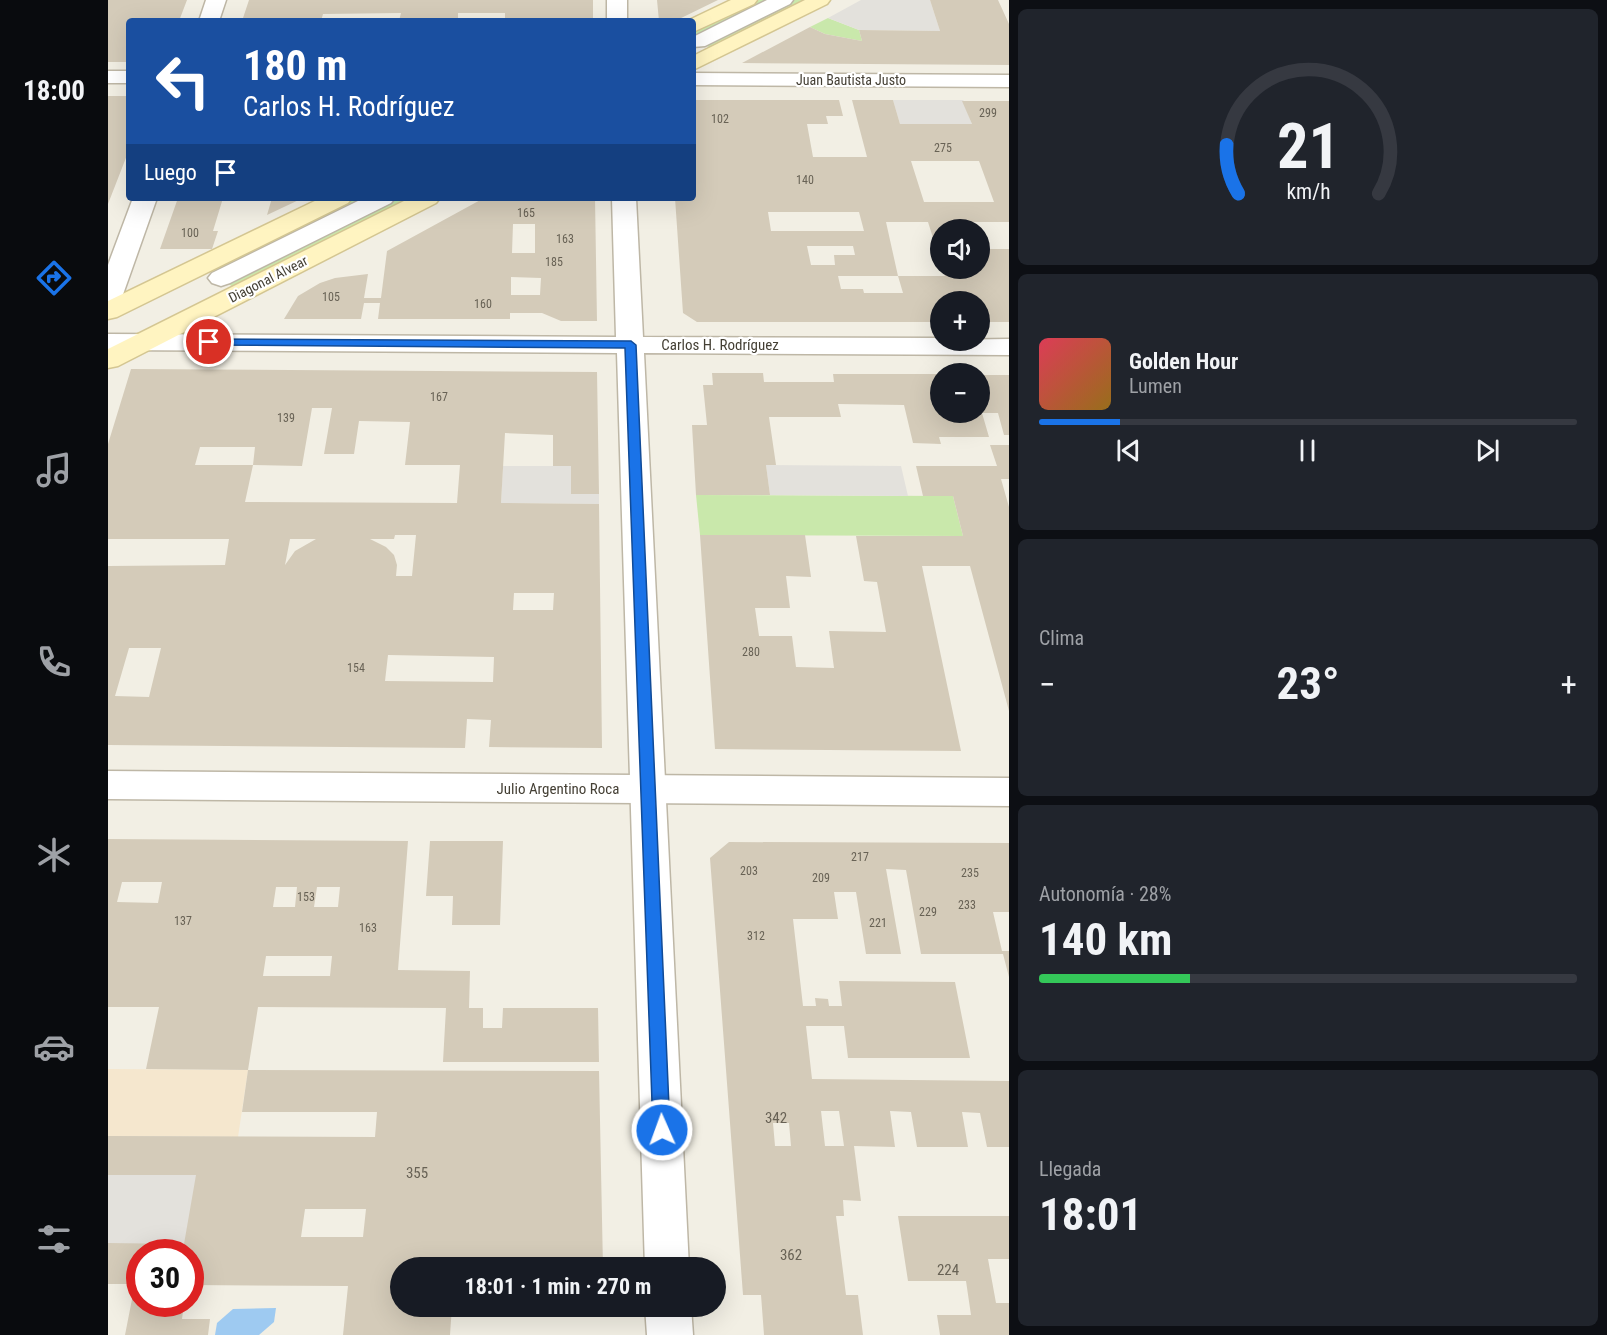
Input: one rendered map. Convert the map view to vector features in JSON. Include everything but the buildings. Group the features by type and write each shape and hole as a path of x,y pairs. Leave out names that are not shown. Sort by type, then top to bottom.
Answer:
{"main road":[{"path":"696,39 747,0"},
{"path":"696,62 820,0"},
{"path":"696,42 718,51"},
{"path":"108,311 334,201"},
{"name":"Diagonal Alvear","path":"108,360 143,342 227,287 422,201"},
{"path":"194,269 188,274 184,285 189,294 208,300 227,287"}],"street":[{"path":"210,18 216,0"},
{"path":"617,0 617,18"},
{"path":"696,40 783,0"},
{"path":"108,77 126,77"},
{"name":"Juan Bautista Justo","path":"696,79 1008,81"},
{"path":"108,300 144,201"},
{"path":"227,287 378,201"},
{"path":"624,201 667,1257"},
{"name":"Carlos H. Rodríguez","path":"108,342 1008,347"},
{"name":"Julio Argentino Roca","path":"108,785 1008,792"},
{"path":"669,1317 670,1335"}],"shaded area":[{"path":"861,0 930,0 940,31 859,30 828,18"},
{"path":"893,100 964,100 972,124 900,124"},
{"path":"766,465 901,466 908,496 770,495"},
{"path":"503,466 571,466 599,494 599,504 501,503"},
{"path":"108,1069 248,1070 238,1137 108,1136"},
{"path":"108,1136 238,1137 195,1239 126,1239 126,1266 108,1284"}],"green space":[{"path":"759,0 806,0 711,48 696,41 696,31"},
{"path":"828,18 859,30 862,41 825,34 810,27"},
{"path":"349,201 406,201 233,287 208,270"},
{"path":"696,495 953,496 963,536 700,535"}],"water":[{"path":"276,1308 274,1322 259,1335 215,1335 217,1323 233,1309"}],"route":[{"path":"209,342 631,345 662,1130"}]}
